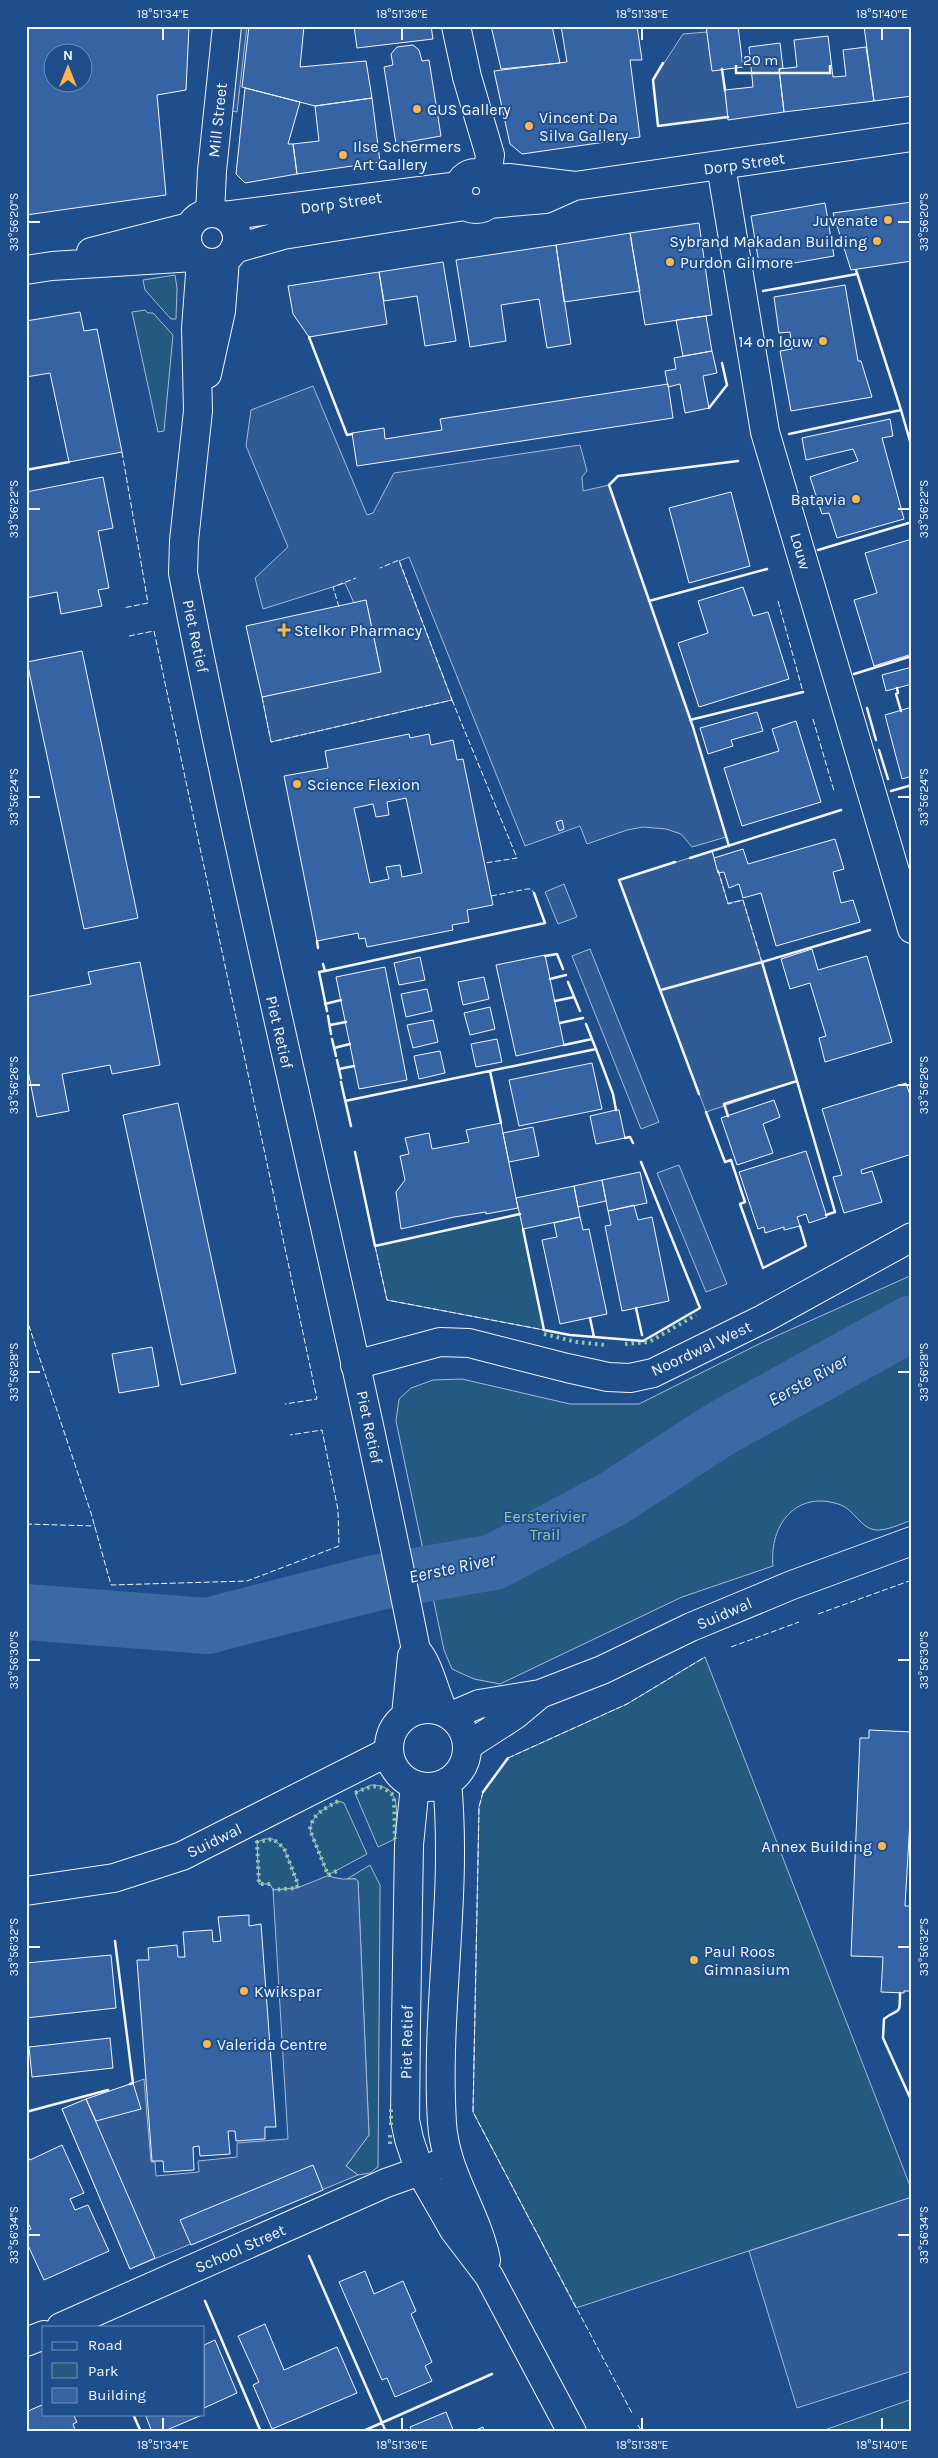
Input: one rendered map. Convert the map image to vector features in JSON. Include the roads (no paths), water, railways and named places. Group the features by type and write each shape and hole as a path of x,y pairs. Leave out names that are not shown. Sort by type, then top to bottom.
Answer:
{"street":[{"name":"Mill Street","path":"214,257 186,243 208,219 228,26"},
{"path":"456,26 467,77 490,155 478,190"},
{"name":"Dorp Street","path":"39,268 214,257 283,235 478,190 509,178 575,186 912,137"},
{"name":"Louw","path":"721,166 766,432 912,928"},
{"name":"Dorp Street","path":"39,268 208,219 478,190"},
{"path":"208,219 230,220 236,234 214,257"},
{"name":"Piet Retief","path":"214,257 221,311 198,411 184,541 183,573 267,975 355,1365 366,1405 416,1650 422,1658 435,1696 447,1714"},
{"name":"Noordwal West","path":"355,1365 440,1342 469,1343 608,1377 630,1378 653,1373 763,1319 912,1237"},
{"name":"Suidwal","path":"447,1714 480,1704 540,1694 602,1670 691,1627 792,1585 912,1541"},
{"name":"Piet Retief","path":"406,1715 412,1656 416,1650"},
{"name":"Suidwal","path":"467,1746 515,1715 540,1694"},
{"path":"431,1709 447,1714 465,1734 467,1746 462,1767 447,1782 437,1786 415,1785 402,1778 393,1766 388,1752 390,1738 396,1725 406,1715 418,1710 431,1709"},
{"name":"Suidwal","path":"26,1891 114,1878 182,1856 388,1752"},
{"name":"Piet Retief","path":"447,1782 451,1846 442,2025 442,2124 448,2160 479,2237 488,2276"},
{"name":"Piet Retief","path":"415,1785 409,1845 405,2098 407,2130 420,2169 454,2230 488,2276 572,2432"},
{"name":"School Street","path":"64,2326 351,2198 420,2169 448,2160"},
{"path":"26,2342 42,2336"}],"waterway":[{"name":"Eerste River","path":"26,1612 207,1626 375,1583 494,1562 614,1498 720,1429 912,1323"}],"place":[{"name":"GUS Gallery","path":"417,109"},
{"name":"Vincent Da Silva Gallery","path":"529,126"},
{"name":"Ilse Schermers Art Gallery","path":"343,155"},
{"name":"Juvenate","path":"888,220"},
{"name":"Sybrand Makadan Building","path":"877,241"},
{"name":"Purdon Gilmore","path":"670,262"},
{"name":"14 on louw","path":"823,341"},
{"name":"Batavia","path":"856,499"},
{"name":"Stelkor Pharmacy","path":"284,630"},
{"name":"Science Flexion","path":"297,784"},
{"name":"Annex Building","path":"882,1846"},
{"name":"Paul Roos Gimnasium","path":"694,1960"},
{"name":"Kwikspar","path":"244,1991"},
{"name":"Valerida Centre","path":"207,2044"}],"park label":[{"name":"Eersterivier Trail","path":"545,1525"}]}
